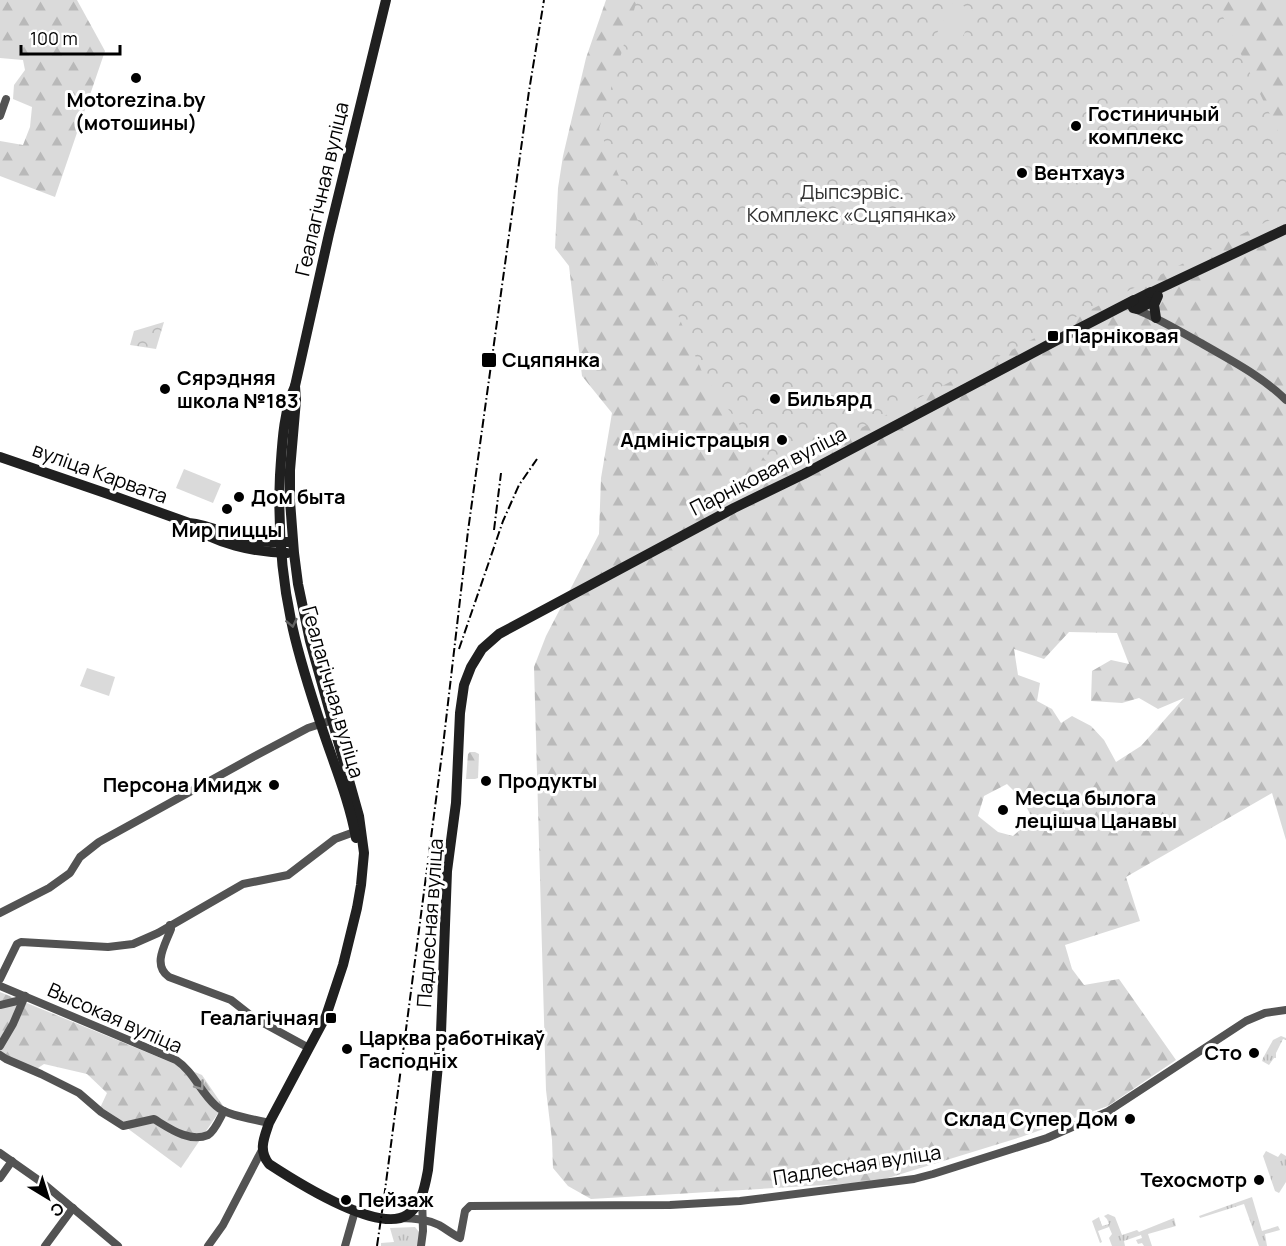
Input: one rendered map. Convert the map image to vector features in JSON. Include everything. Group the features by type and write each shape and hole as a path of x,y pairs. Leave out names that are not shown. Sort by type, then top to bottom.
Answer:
{"street":[{"name":"Геалагічная вуліца","path":"358,831 321,724 291,621 282,547 280,495 282,442 290,397 295,386 386,0"},
{"path":"0,116 6,99"},
{"path":"1156,318 1153,296 1168,284 1286,229"},
{"name":"Парніковая вуліца","path":"547,608 1119,308 1155,301 1153,296"},
{"path":"1135,305 1247,370 1286,400"},
{"name":"Геалагічная вуліца","path":"208,1246 223,1225 262,1150 262,1141 269,1123 326,1016 343,964 361,885 363,863 359,853 359,816 303,612 293,547 290,470 296,400 295,386"},
{"name":"вуліца Карвата","path":"0,456 189,523 246,539 282,547 293,547"},
{"name":"Падлесная вуліца","path":"422,1195 429,1162 441,1033 447,871 455,823 459,732 464,685 474,661 486,645 499,634 547,608"},
{"path":"0,913 49,888 70,873 80,857 99,842 308,728 333,720"},
{"path":"0,979 17,944 21,942 108,947 124,946 144,940 243,884 288,874 335,839 358,831"},
{"path":"170,925 171,929 160,959 164,974 231,1000 254,1018 309,1048"},
{"name":"Высокая вуліца","path":"0,986 176,1060 190,1072 210,1100 224,1111 269,1123"},
{"path":"0,1005 17,1001 25,996"},
{"path":"0,1046 25,996"},
{"name":"Падлесная вуліца","path":"459,1242 465,1211 470,1206 670,1205 740,1201 914,1179 933,1174 1047,1137 1107,1112 1246,1021 1265,1013 1286,1010"},
{"path":"0,1055 79,1093 123,1126 154,1119 187,1137 208,1135 224,1111"},
{"path":"262,1150 269,1164 281,1172 355,1211 371,1216 423,1219"},
{"path":"0,1153 44,1184 118,1246"},
{"path":"0,1178 12,1161"},
{"path":"400,1218 414,1209 422,1195"},
{"path":"421,1246 422,1195"},
{"path":"45,1246 73,1208"},
{"path":"345,1246 355,1211"},
{"name":"Падлесная вуліца","path":"423,1219 438,1225 459,1242"}],"green space":[{"path":"0,0 77,0 105,51 55,197 0,176 0,141 23,145 30,127 32,107 13,99 14,85 25,70 23,60 0,58"},
{"path":"606,0 1286,0 1286,840 1272,793 1126,877 1140,921 1065,945 1072,969 1084,985 1119,979 1176,1060 1108,1106 1021,1137 875,1182 591,1199 568,1186 553,1168 546,1090 534,667 546,636 599,534 601,478 612,413 582,376 569,266 555,248 558,188 563,156 586,58","holes":["1069,632 1117,633 1129,664 1111,660 1092,671 1091,701 1122,703 1139,698 1158,709 1184,698 1141,746 1116,762 1104,740 1091,726 1072,716 1061,723 1052,709 1037,701 1040,683 1018,675 1014,649 1044,659","1007,784 1023,800 1039,826 1025,825 1013,836 998,832 978,816 984,796"]},
{"name":"Дыпсэрвіс. Комплекс «Сцяпянка»","path":"637,0 1215,0 1286,148 1286,212 1064,323 780,470 765,460 703,374 599,129"},
{"path":"954,1 975,12 958,46 936,35"},
{"path":"164,322 156,349 130,345 134,331"},
{"path":"184,469 221,484 213,503 176,488"},
{"path":"87,668 115,677 109,696 80,686"},
{"path":"470,752 479,754 478,778 475,779 466,779"},
{"path":"0,992 202,1075 223,1106 181,1168 100,1108 107,1093 87,1074 44,1064 35,1070 0,1052"},
{"path":"1281,1036 1286,1040 1283,1039 1276,1058 1269,1065 1262,1061 1273,1040"},
{"path":"1266,1151 1278,1157 1281,1153 1286,1156 1286,1182 1279,1193 1275,1191 1263,1156"},
{"path":"1252,1197 1262,1231 1278,1226 1280,1230 1265,1234 1267,1246 1259,1246 1244,1204 1200,1218 1199,1216"},
{"path":"1108,1214 1115,1217 1122,1235 1137,1230 1139,1232 1174,1218 1176,1226 1148,1234 1152,1246 1138,1244 1136,1240 1142,1238 1141,1235 1124,1241 1125,1246 1112,1246 1109,1238 1112,1234 1109,1227 1098,1231 1102,1242 1100,1243 1092,1221 1099,1217 1102,1226 1109,1224 1104,1216"},
{"path":"415,1227 420,1233 419,1246 381,1246 381,1243 394,1242 390,1228"}],"railway":[{"path":"377,1246 443,746 468,531 529,91 544,0"},
{"path":"459,649 503,521 519,485 537,459"},
{"path":"494,530 501,473"}],"place":[{"name":"Motorezina.by (мотошины)","path":"136,78"},
{"name":"Гостиничный комплекс","path":"1076,126"},
{"name":"Вентхауз","path":"1022,173"},
{"name":"Парніковая","path":"1053,336"},
{"name":"Сцяпянка","path":"489,360"},
{"name":"Сярэдняя школа №183","path":"165,389"},
{"name":"Бильярд","path":"775,399"},
{"name":"Адміністрацыя","path":"782,440"},
{"name":"Дом быта","path":"239,497"},
{"name":"Мир пиццы","path":"227,509"},
{"name":"Продукты","path":"486,781"},
{"name":"Персона Имидж","path":"274,785"},
{"name":"Месца былога лецішча Цанавы","path":"1003,810"},
{"name":"Геалагічная","path":"331,1018"},
{"name":"Царква работнікаў Гасподніх","path":"347,1049"},
{"name":"Сто","path":"1254,1053"},
{"name":"Склад Супер Дом","path":"1130,1119"},
{"name":"Техосмотр","path":"1259,1180"},
{"name":"Пейзаж","path":"346,1200"}]}
